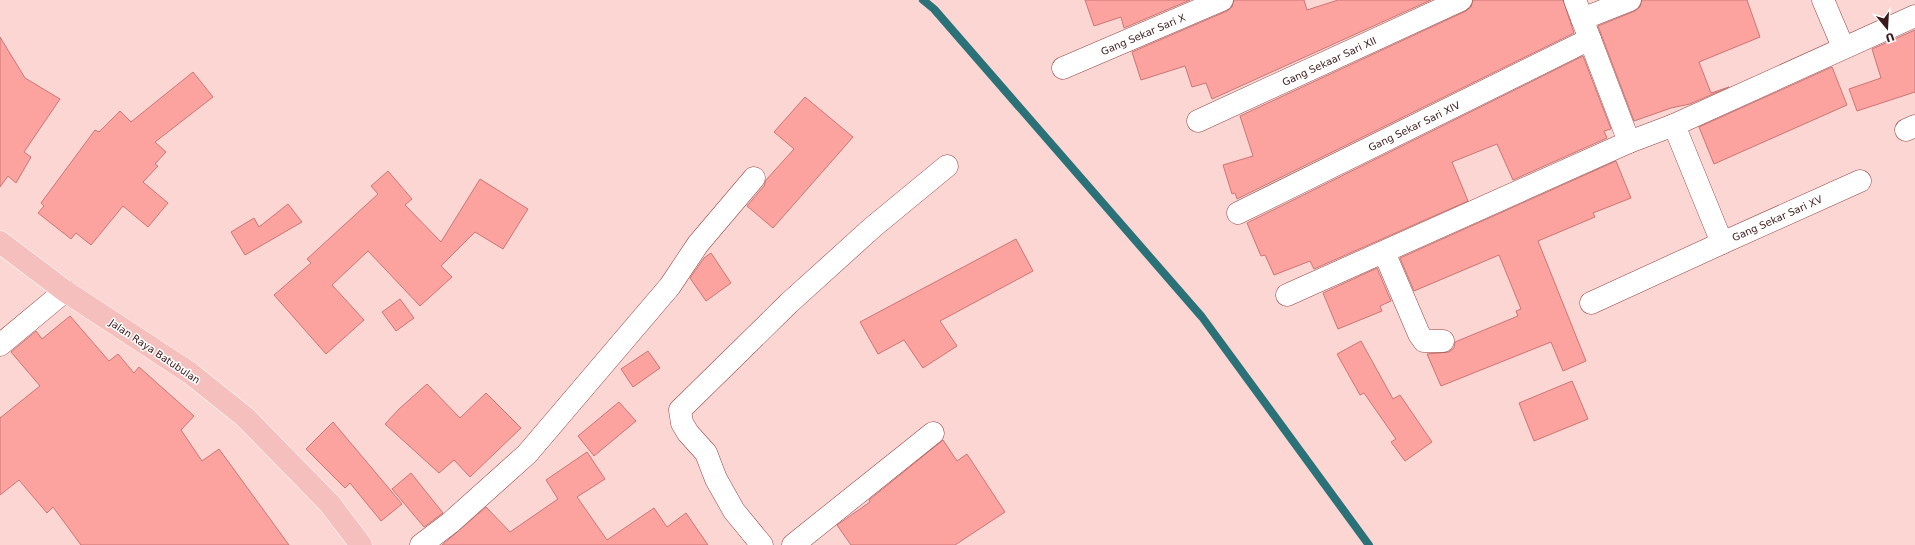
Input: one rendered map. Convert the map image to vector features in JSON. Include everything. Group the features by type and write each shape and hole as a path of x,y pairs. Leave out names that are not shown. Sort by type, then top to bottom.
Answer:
{"highway":[{"name":"Jalan Raya Batubulan","path":"0,242 65,291 190,373 245,417 296,467 330,504 361,545"}],"street":[{"name":"Gang Sekar Sari X","path":"1063,68 1222,0"},
{"name":"Gang Sekaar Sari XII","path":"1198,121 1461,0"},
{"path":"1629,142 1579,10 1630,0"},
{"path":"1823,0 1843,47"},
{"path":"1287,295 1629,142 1674,125 1843,47 1915,16"},
{"name":"Gang Sekar Sari XIV","path":"1238,213 1590,39"},
{"name":"Gang Sekar Sari XV","path":"1674,125 1722,243 1860,181"},
{"path":"762,545 734,511 716,479 706,453 688,433 682,423 680,410 693,395 789,303 873,228 947,166"},
{"path":"420,545 450,523 527,454 670,286 698,244 754,178"},
{"path":"1591,303 1722,243"},
{"path":"1384,252 1419,334 1424,341 1443,341"},
{"path":"0,345 65,291"},
{"path":"793,545 933,433"}],"building":[{"path":"1085,0 1190,0 1124,28 1121,17 1094,26"},
{"path":"1234,0 1304,0 1307,10 1338,0 1431,0 1212,99 1206,83 1192,87 1185,66 1141,80 1132,52 1227,11 1232,7"},
{"path":"1473,0 1563,0 1574,33 1237,199 1235,193 1232,194 1223,165 1253,156 1240,116 1466,11 1471,7"},
{"path":"1642,0 1747,0 1760,37 1699,62 1711,93 1729,87 1690,104 1671,108 1634,121 1598,26 1635,11 1640,7"},
{"path":"1915,30 1915,92 1857,111 1849,89 1881,78 1872,49"},
{"path":"0,37 25,78 60,99 24,152 31,157 16,183 8,176 0,187"},
{"path":"1583,56 1611,129 1604,131 1607,138 1513,180 1497,144 1452,162 1468,201 1314,269 1310,261 1274,275 1265,255 1261,256 1247,223"},
{"path":"1832,67 1847,105 1714,164 1699,127"},
{"path":"193,72 213,97 155,142 166,152 155,164 158,166 143,182 168,203 148,227 123,206 91,245 76,233 71,239 38,213 44,206 41,203 95,130 99,132 120,111 131,122"},
{"path":"805,97 853,137 773,228 747,206 764,186 766,180 794,149 774,132"},
{"path":"1616,161 1631,198 1593,213 1595,217 1538,241 1586,361 1563,371 1551,342 1441,386 1427,354 1449,352 1454,348 1455,342 1518,316 1516,311 1521,309 1499,255 1414,291 1400,258"},
{"path":"388,171 412,199 405,205 441,242 480,179 528,209 503,249 475,232 441,266 452,277 420,306 368,251 332,285 364,320 326,354 274,295 311,263 307,259 378,194 371,186"},
{"path":"288,204 302,222 245,255 231,232 254,218 259,227"},
{"path":"1016,239 1033,271 940,321 957,346 923,368 904,340 878,354 860,322"},
{"path":"711,253 731,283 706,301 690,278 704,258"},
{"path":"1377,268 1391,301 1380,306 1382,311 1338,329 1323,293"},
{"path":"400,299 414,318 396,331 382,312"},
{"path":"70,316 109,361 118,354 134,373 139,367 194,416 181,430 202,461 219,449 289,545 81,545 53,507 47,513 19,480 0,495 0,418 40,386 11,352 36,331 42,339"},
{"path":"1361,341 1393,399 1400,395 1432,442 1405,461 1391,442 1396,439 1364,393 1360,395 1337,354"},
{"path":"648,351 660,368 633,387 621,369"},
{"path":"1572,381 1588,419 1534,441 1519,403"},
{"path":"427,384 460,418 486,393 521,428 470,477 454,460 439,473 385,424 399,409"},
{"path":"619,402 636,421 594,456 578,436"},
{"path":"333,422 402,504 381,521 350,483 345,488 306,449"},
{"path":"943,440 957,461 967,454 1005,512 955,545 851,545 837,525 870,502 869,500"},
{"path":"587,452 605,479 577,497 607,540 654,508 667,527 686,513 708,545 442,545 486,507 510,532 558,499 546,480"},
{"path":"411,473 443,513 424,527 392,489"}],"waterway":[{"path":"923,0 934,9 1202,317 1369,545"}]}
